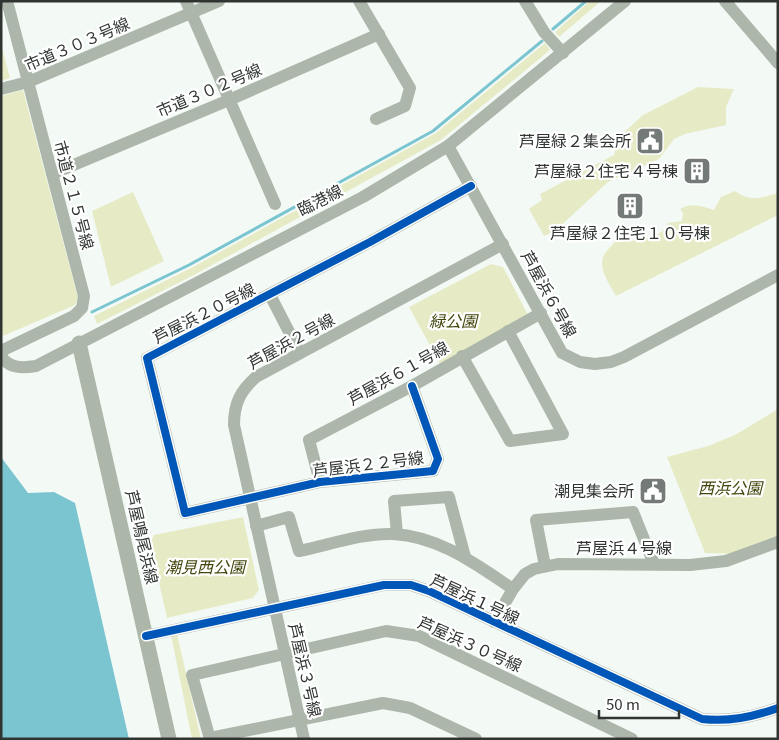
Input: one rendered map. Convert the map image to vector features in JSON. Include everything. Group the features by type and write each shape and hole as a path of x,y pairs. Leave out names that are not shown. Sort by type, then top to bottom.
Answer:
{"main road":[{"name":"芦屋鳴尾浜線","path":"79,343 169,739"}],"street":[{"name":"市道２１５号線","path":"1,351 74,316 82,308 84,296 7,1"},
{"path":"186,1 275,204"},
{"name":"市道３０３号線","path":"1,89 28,82 219,1"},
{"path":"359,1 410,88 405,106 376,119"},
{"path":"525,1 544,32 563,53"},
{"name":"臨港線","path":"1,356 12,366 29,367 363,196 448,146 625,1"},
{"path":"725,1 778,63"},
{"name":"市道３０２号線","path":"52,174 229,100 379,34"},
{"name":"芦屋浜６号線","path":"448,146 562,353 580,362 595,364 611,362 624,357 778,275"},
{"name":"芦屋浜２０号線","path":"249,498 185,513 147,358 270,295 471,186"},
{"name":"芦屋浜２号線","path":"275,609 234,425 236,403 240,394 256,377 503,244"},
{"path":"270,295 300,354"},
{"name":"芦屋浜６１号線","path":"320,482 309,440 412,386 541,313"},
{"path":"462,356 510,441 562,434 508,331"},
{"name":"芦屋浜２２号線","path":"249,498 320,482 433,471 438,459 412,386"},
{"path":"396,534 394,501 449,497 465,557"},
{"path":"545,566 536,520 633,512 654,564"},
{"path":"256,526 290,517 299,551 362,538 396,534 438,544 465,557 513,589"},
{"name":"芦屋浜４号線","path":"494,622 513,589 525,574 545,566 690,565 726,561 778,542"},
{"name":"芦屋浜１号線","path":"146,636 384,585 410,585 429,591 702,719 734,720 778,708"},
{"name":"芦屋浜３号線","path":"275,609 304,739"},
{"name":"芦屋浜３０号線","path":"210,738 192,675 386,631 419,636 624,737"},
{"path":"210,738 372,704 393,704 410,708 476,739"}],"green space":[{"path":"590,1 601,1 559,37 555,32"},
{"path":"545,43 550,50 441,140 194,275 97,324 94,316 191,268 436,133"},
{"path":"1,45 10,78 1,81"},
{"path":"698,87 734,89 726,107 726,125 685,134 674,139 659,159 608,182 555,231 544,236 529,209 542,200 540,194 614,155 619,137 643,115"},
{"path":"23,90 78,298 75,305 3,336 1,327 1,96"},
{"path":"735,191 751,198 778,193 778,215 616,296 603,271 602,260 616,239 638,240 652,237 664,229 668,223 682,221 683,213 680,209 693,205 714,210 721,197"},
{"path":"133,192 164,261 111,287 92,211"},
{"name":"緑公園","path":"491,264 503,267 528,315 440,364 409,307"},
{"name":"西浜公園","path":"778,409 778,537 737,554 705,553 667,457 708,446 735,435"},
{"name":"潮見西公園","path":"243,517 259,590 253,598 167,618 150,543 154,535"},
{"path":"177,634 201,739 192,739 171,635"}],"water":[{"path":"1,457 28,493 54,492 75,503 129,739 1,739"}],"waterway":[{"path":"553,29 586,1"},
{"path":"92,312 189,265 433,131 542,41"}],"cycle path":[{"path":"412,386 438,459 433,471 320,482 185,513 147,358 370,242 471,186"},
{"path":"146,636 384,585 411,585 429,591 702,719 722,720 740,718 778,708"}],"place":[{"name":"芦屋緑２集会所","path":"650,141"},
{"name":"芦屋緑２住宅４号棟","path":"697,171"},
{"name":"芦屋緑２住宅１０号棟","path":"630,206"},
{"name":"潮見集会所","path":"653,491"}]}
